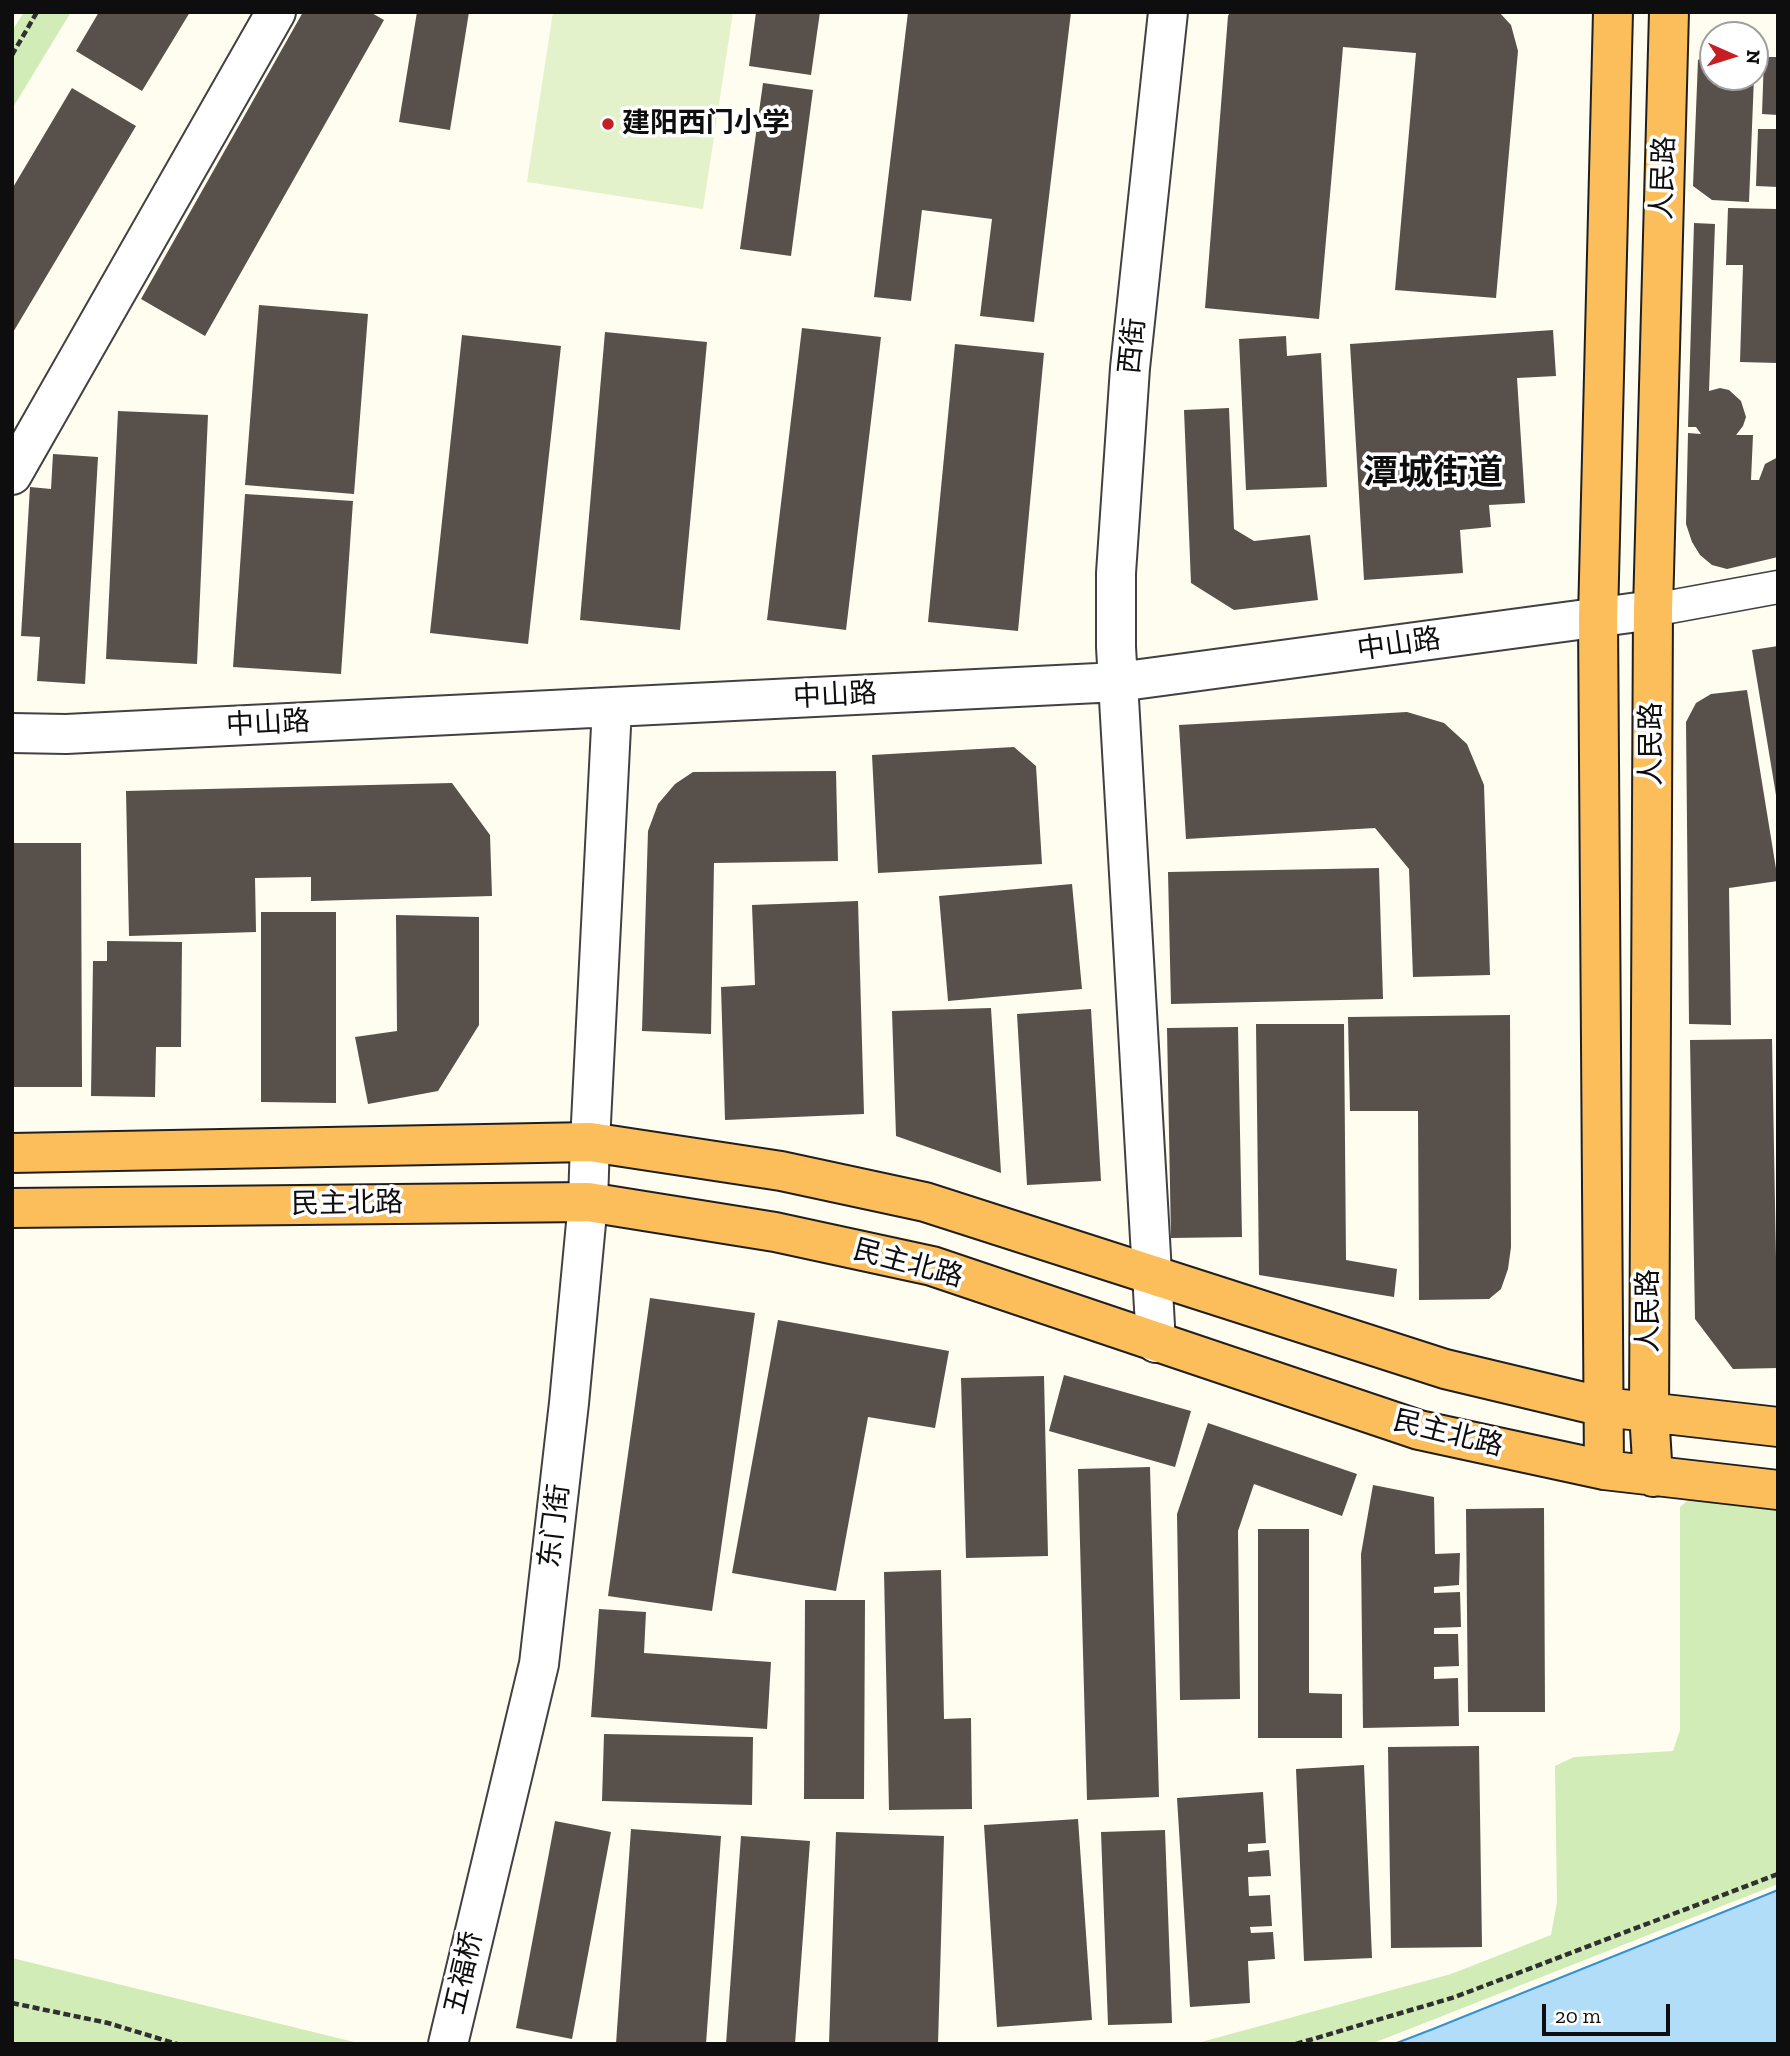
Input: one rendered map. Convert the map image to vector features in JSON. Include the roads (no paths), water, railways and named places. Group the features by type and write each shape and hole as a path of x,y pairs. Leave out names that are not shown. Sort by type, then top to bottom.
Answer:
{"highway":[{"name":"人民路","path":"1604,1470 1598,618 1613,12"},
{"name":"人民路","path":"1653,1477 1649,1413 1653,610 1669,12"},
{"name":"民主北路","path":"12,1153 590,1142 780,1171 925,1202 1445,1368 1604,1406 1778,1427"},
{"name":"民主北路","path":"12,1208 588,1202 775,1232 932,1266 1419,1430 1604,1470 1778,1490"}],"street":[{"path":"12,475 276,12"},
{"name":"西街","path":"1156,1343 1116,647 1116,573 1129,382 1168,12"},
{"path":"1653,610 1778,587"},
{"name":"中山路","path":"12,733 80,733 1118,682 1653,610"},
{"name":"东门街","path":"480,1902 539,1664 569,1404 588,1202 612,707"},
{"name":"五福桥","path":"448,2044 480,1902"}],"water":[{"path":"1778,1890 1778,2044 1394,2044 1433,2029"}],"place":[{"name":"建阳西门小学","path":"608,124"}],"district":[{"name":"潭城街道","path":"1433,474"}]}
